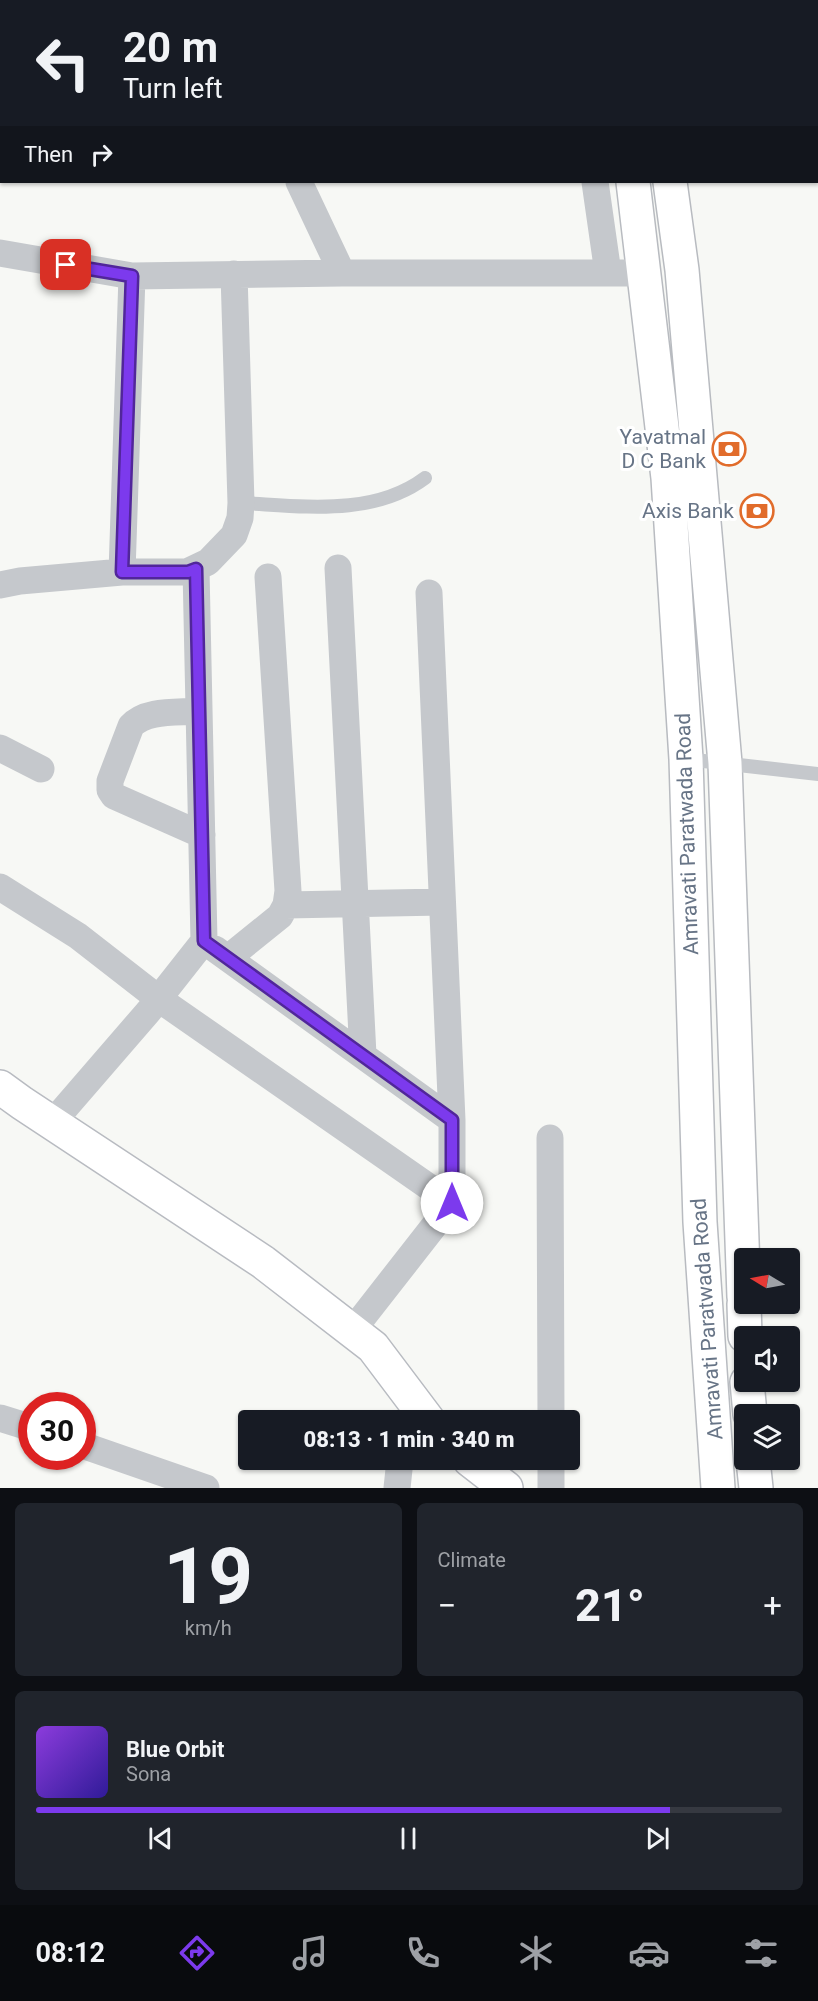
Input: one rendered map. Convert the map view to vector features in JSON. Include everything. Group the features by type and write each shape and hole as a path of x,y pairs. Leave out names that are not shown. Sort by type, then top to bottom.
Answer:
{"main road":[{"name":"Amravati Paratwada Road","path":"633,183 668,478 686,759 700,1222 718,1488"},
{"name":"Amravati Paratwada Road","path":"670,183 682,270 725,763 742,1248"},
{"path":"0,1087 263,1262 372,1347 417,1410"},
{"path":"483,1470 506,1488"},
{"path":"754,1470 756,1488"}],"street":[{"path":"299,183 342,273"},
{"path":"595,183 608,273"},
{"path":"0,254 132,276 645,273"},
{"path":"0,585 20,581 122,572 188,572 208,562 234,534 240,518 240,503 234,274"},
{"path":"122,572 132,276"},
{"path":"338,568 363,1055"},
{"path":"52,1123 159,999 204,941 196,569"},
{"path":"228,958 280,916 286,904 288,891 268,577"},
{"path":"352,1331 452,1203 452,1120 429,593"},
{"path":"199,711 149,715 137,720 131,726 110,781 110,790 114,796 202,835"},
{"path":"0,748 41,769"},
{"path":"0,887 78,936 159,999 452,1203"},
{"path":"286,904 442,902"},
{"path":"204,941 452,1120"},
{"path":"550,1138 551,1410"},
{"path":"0,1418 18,1424"},
{"path":"96,1452 142,1477 206,1488"},
{"path":"397,1488 399,1470"},
{"path":"551,1470 551,1488"}],"lane":[{"path":"240,503 330,508 381,501 411,489 425,478"},
{"path":"686,759 818,774"}],"place":[{"name":"Yavatmal D C Bank","path":"729,449"},
{"name":"Axis Bank","path":"757,511"}],"route":[{"path":"66,265 132,276 122,572 188,572 196,569 204,941 452,1120 452,1203"}]}
